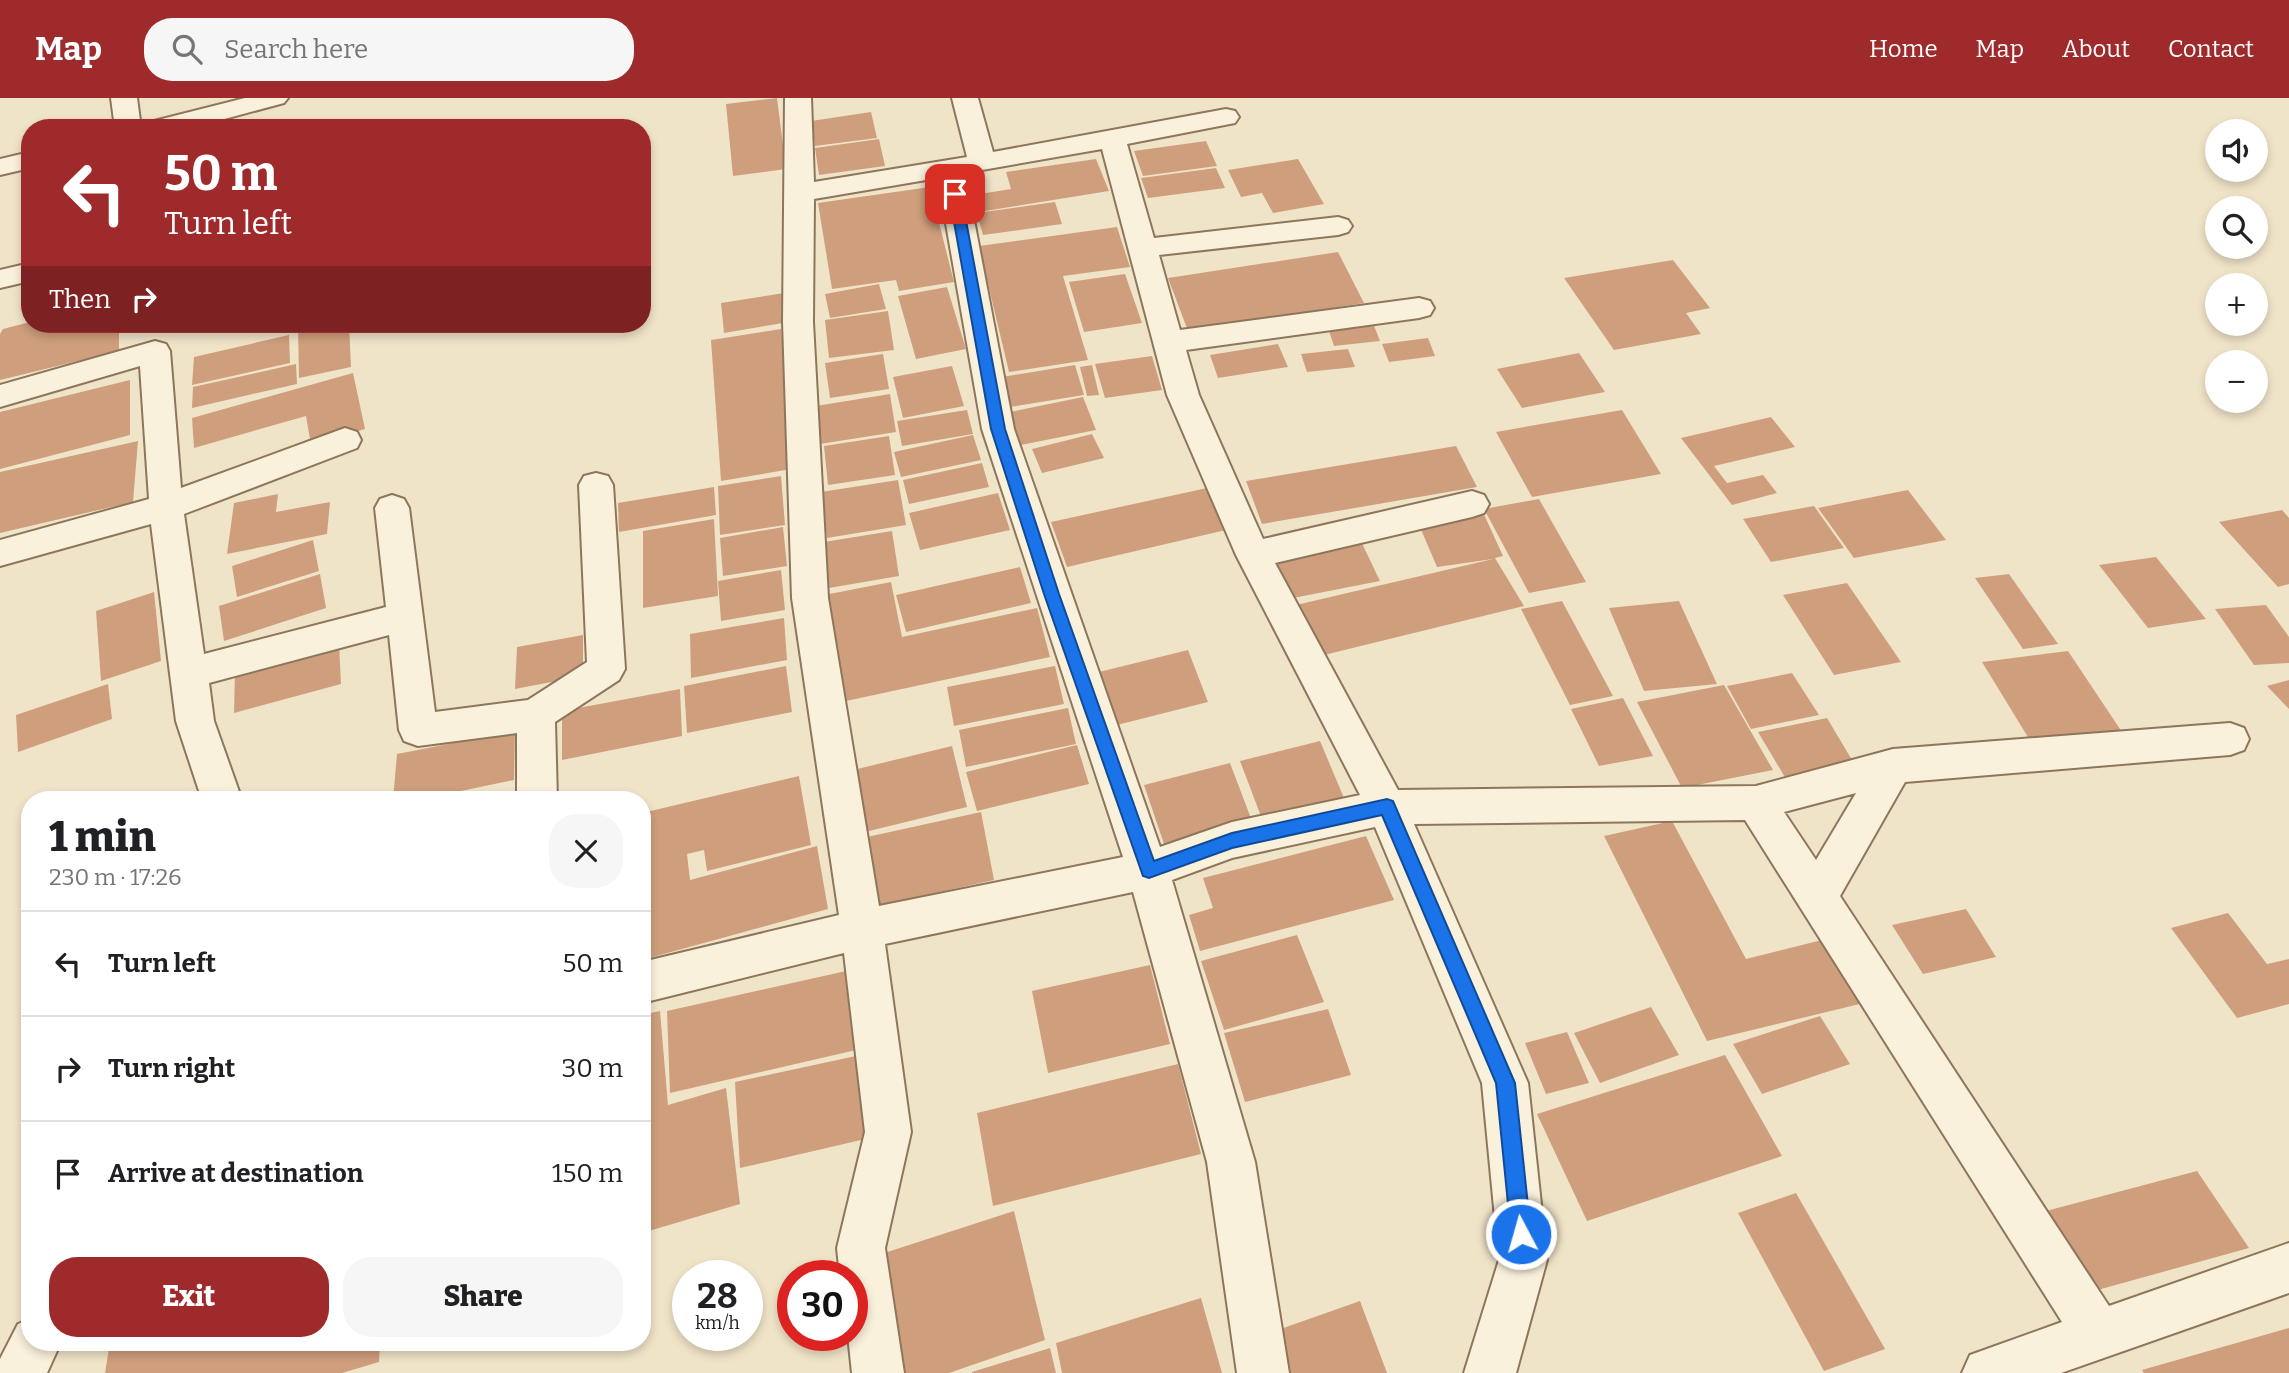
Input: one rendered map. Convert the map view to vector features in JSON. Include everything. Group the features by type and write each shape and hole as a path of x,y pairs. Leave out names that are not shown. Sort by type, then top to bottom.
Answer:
{"street":[{"path":"124,98 127,119"},
{"path":"194,119 275,98"},
{"path":"798,98 798,322 810,598 862,929 888,1132 861,1248 878,1373"},
{"path":"965,98 966,165 998,429 1052,594 1149,870 1231,1162 1263,1373"},
{"path":"800,193 1226,117"},
{"path":"1112,138 1183,396 1253,555 1387,807 1505,1083 1523,1260 1490,1373"},
{"path":"0,167 21,162"},
{"path":"1141,248 1338,226"},
{"path":"0,279 21,274"},
{"path":"1168,342 1419,308"},
{"path":"0,396 153,338 166,507 195,721 219,791"},
{"path":"0,554 166,507 345,440"},
{"path":"392,508 418,730 536,715 606,669 596,485"},
{"path":"1253,555 1472,505"},
{"path":"189,673 405,616"},
{"path":"536,715 537,791"},
{"path":"651,981 862,929 1149,870 1232,841 1387,807 1756,803 1893,766 2230,739"},
{"path":"1817,897 1893,766"},
{"path":"1756,803 2099,1335"},
{"path":"1988,1373 2289,1268"},
{"path":"20,1373 31,1351"}],"building":[{"path":"777,98 786,169 733,176 726,104"},
{"path":"871,112 877,138 815,146 811,121"},
{"path":"879,139 885,166 819,175 815,148"},
{"path":"1206,141 1217,166 1143,176 1134,151"},
{"path":"1096,159 1109,191 985,211 980,194 1011,189 1006,172"},
{"path":"1298,159 1324,204 1273,213 1262,193 1241,197 1228,170"},
{"path":"1216,168 1225,188 1148,198 1141,178"},
{"path":"930,187 954,282 899,291 896,280 832,289 818,203"},
{"path":"1055,202 1062,224 983,235 977,213"},
{"path":"1117,227 1130,267 1063,276 1088,360 1009,372 979,246"},
{"path":"1338,252 1364,303 1188,331 1168,278"},
{"path":"1673,260 1710,308 1686,313 1701,334 1614,350 1564,278"},
{"path":"1125,274 1142,323 1084,332 1069,282"},
{"path":"879,284 886,309 830,318 825,294"},
{"path":"947,287 966,349 916,359 898,296"},
{"path":"784,293 789,322 724,333 721,303"},
{"path":"888,311 894,350 829,358 825,320"},
{"path":"1373,323 1380,341 1334,346 1328,328"},
{"path":"21,324 21,333 119,333 119,351 0,380 0,334 3,329"},
{"path":"781,329 797,468 721,481 711,340"},
{"path":"298,333 349,333 351,367 299,378"},
{"path":"289,335 290,363 192,385 194,357"},
{"path":"1428,338 1435,356 1389,362 1382,344"},
{"path":"1278,344 1288,367 1218,378 1210,355"},
{"path":"1348,349 1355,367 1307,372 1301,354"},
{"path":"1579,353 1605,392 1522,408 1497,369"},
{"path":"883,354 889,389 830,398 825,363"},
{"path":"1152,356 1162,390 1105,398 1095,364"},
{"path":"296,364 297,384 192,408 193,387"},
{"path":"1075,365 1084,395 1010,407 1002,377"},
{"path":"1092,365 1099,395 1087,396 1080,367"},
{"path":"952,366 964,406 903,418 893,377"},
{"path":"353,373 365,429 311,445 306,416 194,448 192,418"},
{"path":"130,380 130,435 0,469 0,412"},
{"path":"890,394 896,432 820,444 816,406"},
{"path":"1083,397 1096,430 1021,445 1010,412"},
{"path":"967,410 973,434 902,446 897,421"},
{"path":"1622,410 1661,474 1532,497 1496,432"},
{"path":"1771,417 1795,447 1714,466 1727,483 1763,475 1777,493 1732,505 1681,438"},
{"path":"1092,434 1104,458 1042,473 1032,449"},
{"path":"973,435 981,460 901,477 894,452"},
{"path":"889,436 895,475 828,485 824,446"},
{"path":"138,441 133,502 0,533 0,472"},
{"path":"1456,446 1477,487 1262,524 1246,481"},
{"path":"982,463 989,487 909,504 903,480"},
{"path":"781,476 785,525 720,535 718,486"},
{"path":"898,480 906,525 827,538 821,492"},
{"path":"714,487 716,515 619,532 618,503"},
{"path":"1207,488 1226,530 1067,567 1051,522"},
{"path":"1908,490 1946,540 1854,558 1818,508"},
{"path":"998,493 1010,530 920,550 909,513"},
{"path":"278,494 276,512 330,502 327,534 227,554 234,503"},
{"path":"1539,499 1586,582 1529,593 1484,509"},
{"path":"1814,506 1844,548 1771,562 1743,519"},
{"path":"1482,510 1503,556 1495,558 1524,606 1320,656 1296,605 1493,559 1437,567 1417,520"},
{"path":"2282,510 2289,518 2289,584 2278,587 2219,522"},
{"path":"714,519 718,596 643,608 643,531"},
{"path":"783,527 787,566 723,576 720,538"},
{"path":"892,531 899,576 829,588 824,542"},
{"path":"1358,535 1380,581 1283,600 1265,553"},
{"path":"313,540 319,571 237,597 232,566"},
{"path":"2156,557 2206,619 2148,628 2099,565"},
{"path":"1020,567 1031,603 906,632 896,595"},
{"path":"781,570 785,610 721,621 718,581"},
{"path":"320,574 326,608 224,641 219,606"},
{"path":"2009,574 2058,644 2023,649 1975,578"},
{"path":"891,582 902,637 1037,608 1050,657 837,703 819,596"},
{"path":"1847,583 1901,662 1834,675 1783,595"},
{"path":"154,592 161,661 101,681 96,611"},
{"path":"1562,601 1613,696 1570,705 1521,609"},
{"path":"1679,601 1717,684 1644,691 1609,608"},
{"path":"2266,605 2289,637 2289,663 2254,665 2215,609"},
{"path":"784,618 787,660 691,678 690,634"},
{"path":"583,635 583,676 515,689 517,647"},
{"path":"339,643 341,684 234,713 235,671"},
{"path":"1188,650 1208,702 1113,726 1095,673"},
{"path":"2068,651 2128,741 2037,752 1982,662"},
{"path":"786,666 792,712 687,733 684,686"},
{"path":"1055,666 1064,704 954,726 947,687"},
{"path":"1792,673 1819,715 1751,729 1727,686"},
{"path":"2289,680 2289,709 2267,686"},
{"path":"108,684 112,719 18,752 16,715"},
{"path":"1724,685 1773,770 1682,788 1637,702"},
{"path":"680,689 682,736 562,760 562,711"},
{"path":"1623,698 1653,756 1599,766 1571,709"},
{"path":"1068,708 1076,744 966,767 959,730"},
{"path":"1827,718 1855,765 1786,779 1758,732"},
{"path":"515,731 514,780 461,791 394,791 397,754"},
{"path":"1320,741 1344,798 1262,819 1240,761"},
{"path":"1077,745 1089,784 977,811 966,772"},
{"path":"952,746 967,807 861,833 849,771"},
{"path":"1230,763 1252,821 1164,844 1144,785"},
{"path":"799,776 811,845 707,871 704,850 687,854 690,880 817,846 828,909 651,958 651,811"},
{"path":"981,812 994,880 877,906 867,837"},
{"path":"1672,821 1746,959 1830,938 1868,1002 1707,1041 1604,836"},
{"path":"1366,836 1394,900 1200,951 1189,915 1213,908 1203,878"},
{"path":"1966,909 1996,957 1923,974 1892,925"},
{"path":"2228,913 2267,964 2289,959 2289,1004 2237,1018 2171,928"},
{"path":"1297,935 1324,1002 1224,1030 1201,961"},
{"path":"1150,965 1170,1044 1048,1073 1032,991"},
{"path":"846,971 856,1050 670,1093 667,1011"},
{"path":"1651,1007 1679,1055 1600,1083 1574,1033"},
{"path":"1328,1009 1351,1075 1245,1102 1224,1033"},
{"path":"660,1011 668,1105 726,1088 740,1204 651,1230 651,1013"},
{"path":"1820,1016 1850,1064 1762,1094 1733,1044"},
{"path":"1567,1032 1589,1083 1546,1094 1525,1043"},
{"path":"865,1054 874,1137 740,1168 735,1082"},
{"path":"1725,1055 1782,1156 1587,1221 1537,1114"},
{"path":"1178,1064 1201,1154 993,1206 977,1113"},
{"path":"2197,1171 2249,1248 2094,1291 2046,1211"},
{"path":"1796,1193 1885,1349 1824,1371 1738,1213"},
{"path":"1014,1211 1045,1340 949,1373 896,1373 875,1256"},
{"path":"1201,1298 1222,1373 1062,1373 1056,1343"},
{"path":"1360,1301 1387,1373 1289,1373 1275,1331"},
{"path":"2289,1328 2289,1373 2144,1373 2142,1370"},
{"path":"1050,1348 1056,1373 972,1373 972,1372"},
{"path":"109,1351 380,1351 379,1362 342,1373 105,1373"}],"route":[{"path":"955,194 998,429 1052,594 1149,870 1232,841 1387,807 1505,1083 1521,1234"}]}
